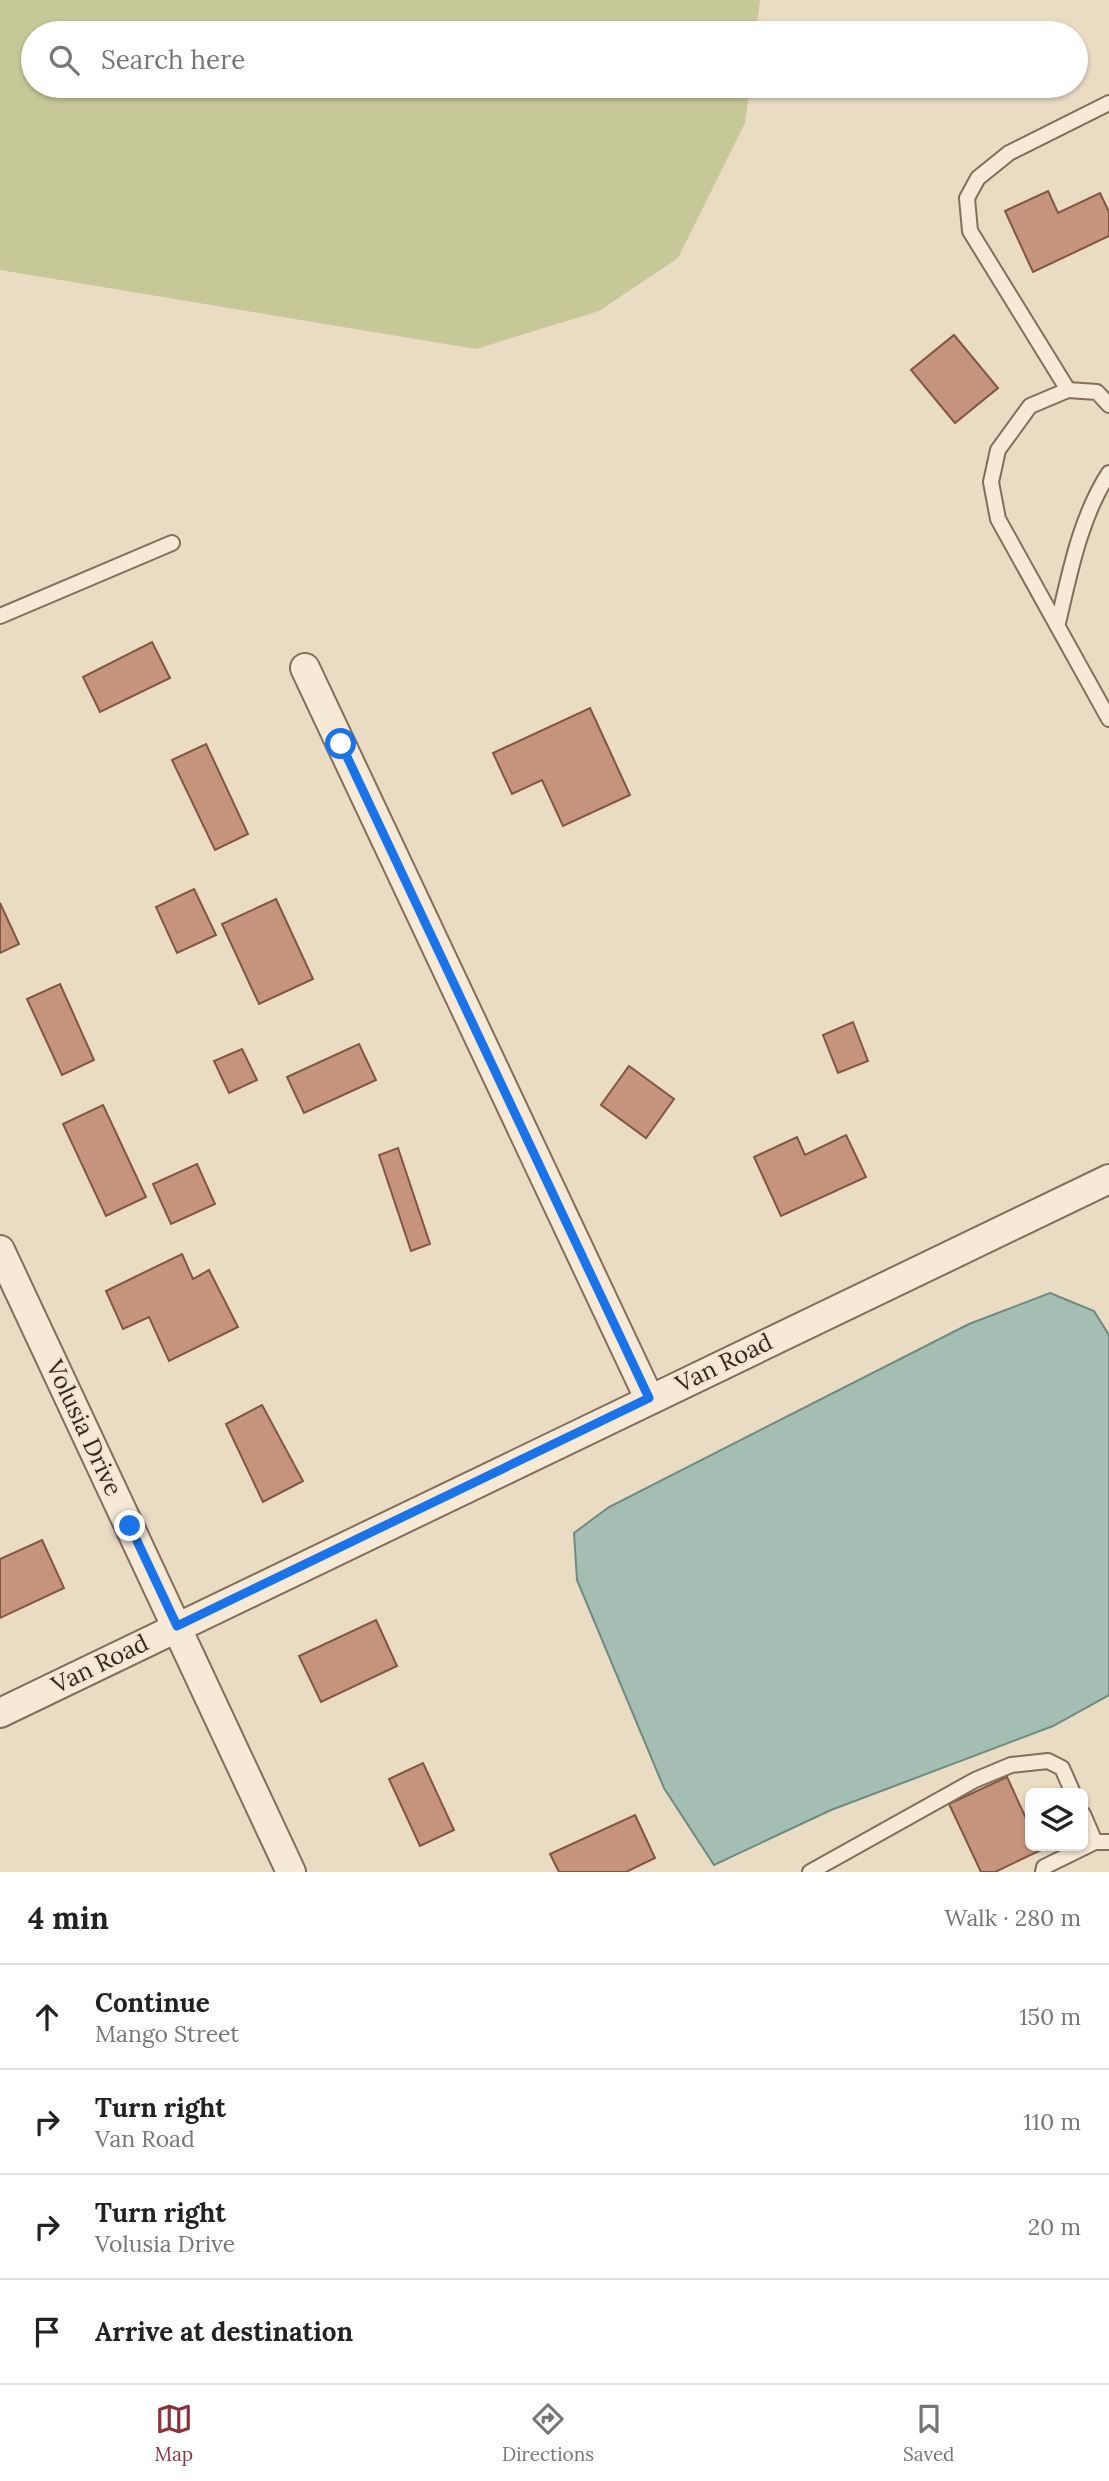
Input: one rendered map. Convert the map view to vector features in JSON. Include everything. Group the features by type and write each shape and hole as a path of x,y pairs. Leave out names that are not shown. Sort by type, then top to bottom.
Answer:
{"street":[{"path":"305,668 649,1398"},
{"name":"Van Road","path":"0,1713 649,1398 1109,1179"},
{"name":"Volusia Drive","path":"0,1250 291,1872"}],"lane":[{"path":"1068,390 970,231 967,198 978,178 1009,153 1109,103"},
{"path":"1109,405 1097,392 1068,390 1030,406 998,450 991,482 998,519 1109,719"},
{"path":"1058,623 1076,546 1099,488 1109,472"},
{"path":"0,616 172,543"},
{"path":"810,1872 975,1780 1011,1765 1048,1761 1062,1768 1071,1788"},
{"path":"1043,1872 1044,1867 1102,1842 1088,1821"}],"green space":[{"path":"0,0 760,0 757,21 21,21 21,98 748,98 745,123 678,258 599,311 476,349 0,270"}],"shaded area":[{"path":"1050,1293 1094,1311 1109,1335 1109,1695 1053,1726 831,1810 714,1865 664,1788 577,1580 574,1533 609,1507 969,1324"}],"building":[{"path":"1048,191 1058,213 1100,193 1109,212 1109,236 1033,272 1005,211"},
{"path":"954,335 998,388 955,423 911,370"},
{"path":"152,642 170,678 100,712 83,677"},
{"path":"590,708 630,795 563,826 542,780 512,794 493,753"},
{"path":"206,744 248,834 215,850 172,760"},
{"path":"194,889 216,935 177,953 156,907"},
{"path":"276,899 313,979 259,1004 222,924"},
{"path":"0,903 19,944 0,953"},
{"path":"60,984 94,1060 62,1075 27,999"},
{"path":"853,1022 868,1061 838,1073 823,1035"},
{"path":"359,1044 376,1080 304,1113 287,1077"},
{"path":"242,1049 257,1080 229,1093 214,1061"},
{"path":"629,1066 674,1099 646,1138 601,1105"},
{"path":"103,1105 146,1197 106,1216 63,1124"},
{"path":"846,1135 866,1177 781,1216 754,1157 797,1137 805,1155"},
{"path":"398,1148 430,1244 411,1251 379,1155"},
{"path":"197,1164 215,1204 171,1224 153,1184"},
{"path":"182,1254 193,1279 209,1270 238,1327 169,1361 149,1317 123,1329 106,1291"},
{"path":"262,1405 303,1481 263,1502 226,1424"},
{"path":"42,1540 64,1588 0,1618 0,1559"},
{"path":"376,1620 397,1666 321,1702 299,1656"},
{"path":"423,1763 454,1830 420,1846 389,1779"},
{"path":"1007,1777 1025,1816 1025,1851 1039,1851 995,1872 981,1872 949,1804"},
{"path":"635,1815 655,1858 626,1872 559,1872 550,1854"}],"route":[{"path":"130,1526 177,1626 649,1398 341,744"}]}
